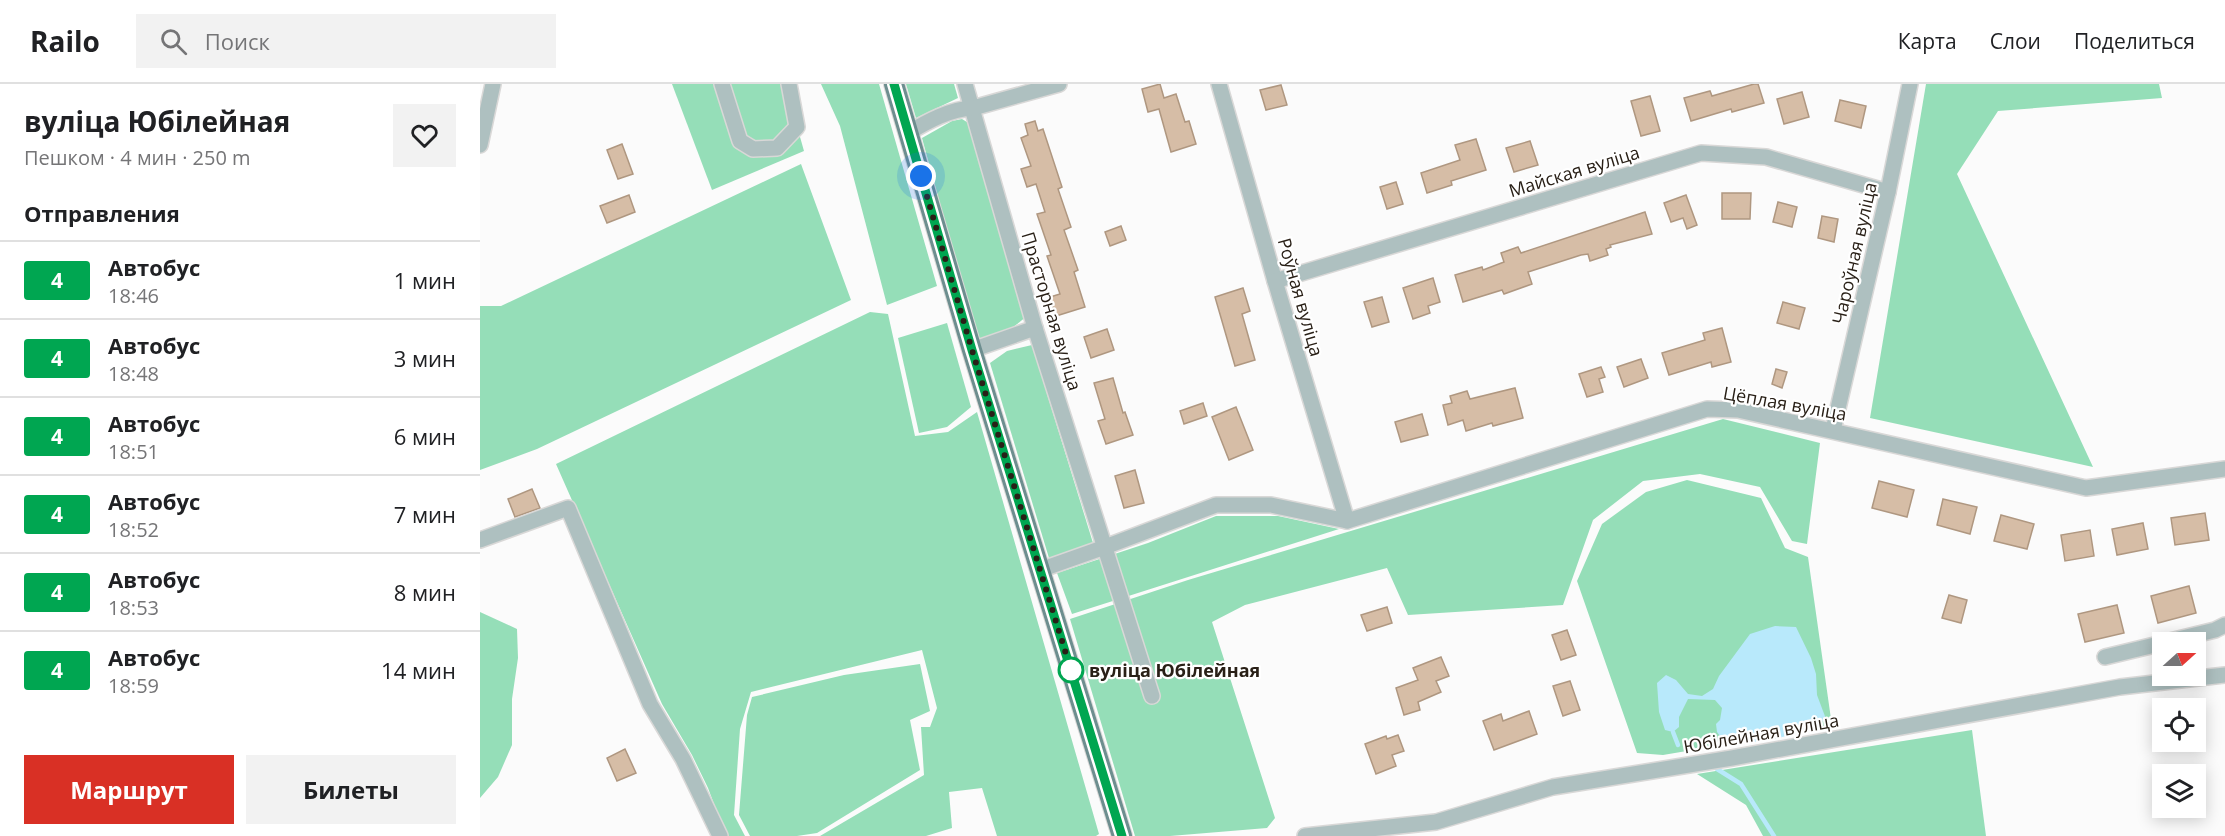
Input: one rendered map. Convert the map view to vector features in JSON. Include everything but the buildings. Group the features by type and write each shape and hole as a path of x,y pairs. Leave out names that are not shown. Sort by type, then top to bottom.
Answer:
{"main road":[{"path":"894,84 972,350 1122,836"}],"street":[{"path":"480,145 492,84"},
{"path":"722,84 740,141 753,149 777,148 797,127 789,84"},
{"name":"Прасторная вуліца","path":"965,84 1035,328 1152,696"},
{"path":"908,133 926,122 960,109 973,108 1059,84"},
{"name":"Роўная вуліца","path":"1220,84 1275,281 1347,521"},
{"name":"Чароўная вуліца","path":"1833,430 1888,192 1910,84"},
{"name":"Майская вуліца","path":"1275,281 1701,153 1766,157 1888,192"},
{"path":"972,350 1035,328"},
{"name":"Цёплая вуліца","path":"1347,521 1707,409 1738,410 2086,488 2225,469"},
{"path":"1040,570 1216,505 1271,505 1347,521"},
{"path":"480,540 568,508 650,704 683,759 720,836"},
{"path":"2206,632 2225,625"},
{"path":"2105,657 2152,645"},
{"name":"Юбілейная вуліца","path":"1305,836 1436,822 1552,787 1732,758 2120,687 2225,675"}],"green space":[{"path":"672,84 785,84 804,151 712,190"},
{"path":"821,84 879,84 937,286 887,305 840,126"},
{"path":"906,84 954,84 958,98 916,118"},
{"path":"1926,84 2159,84 2162,98 1998,111 1957,174 2093,467 1870,418"},
{"path":"962,119 970,124 1027,316 1011,329 977,340 922,138 952,121"},
{"path":"801,164 851,300 537,449 480,470 480,306 501,306"},
{"path":"870,312 888,314 915,436 948,432 977,412 1099,834 1096,836 997,836 982,788 949,792 952,828 926,836 820,836 924,775 921,727 930,727 937,708 922,650 751,692 740,729 734,815 745,836 726,836 708,788 692,755 662,704 556,464"},
{"path":"947,323 971,407 947,427 919,433 898,338"},
{"path":"1032,345 1093,543 1049,558 990,363 1007,351"},
{"path":"1723,419 1820,443 1807,544 1792,541 1760,487 1700,474 1643,481 1593,520 1563,605 1408,615 1387,568 1245,605 1212,622 1275,818 1267,828 1170,836 1135,836 1070,619 1188,580"},
{"path":"1687,480 1761,498 1785,548 1808,557 1831,719 1823,728 1663,755 1637,753 1577,581 1602,524 1646,492"},
{"path":"1216,516 1278,516 1339,529 1072,614 1057,573 1148,543"},
{"path":"480,612 517,629 518,658 512,699 512,745 498,777 480,798"},
{"path":"920,664 930,711 910,720 920,770 817,833 797,836 750,836 739,815 747,715 752,697 844,675"},
{"path":"1972,730 1986,836 1763,836 1746,805 1697,774"}],"water":[{"path":"1775,626 1796,627 1811,658 1816,674 1817,695 1826,719 1790,735 1771,739 1749,742 1723,740 1717,732 1716,724 1720,720 1722,708 1715,700 1688,699 1679,717 1679,727 1673,732 1665,730 1659,712 1657,683 1666,675 1676,680 1688,694 1702,696 1713,689 1719,676 1750,634"}],"waterway":[{"path":"1673,732 1678,745"},
{"path":"1717,769 1741,784 1774,836"}],"bus line":[{"name":"4","path":"894,84 972,350 1122,836"}],"place":[{"name":"вуліца Юбілейная","path":"1071,670"}],"route":[{"path":"921,176 1071,670"}]}
